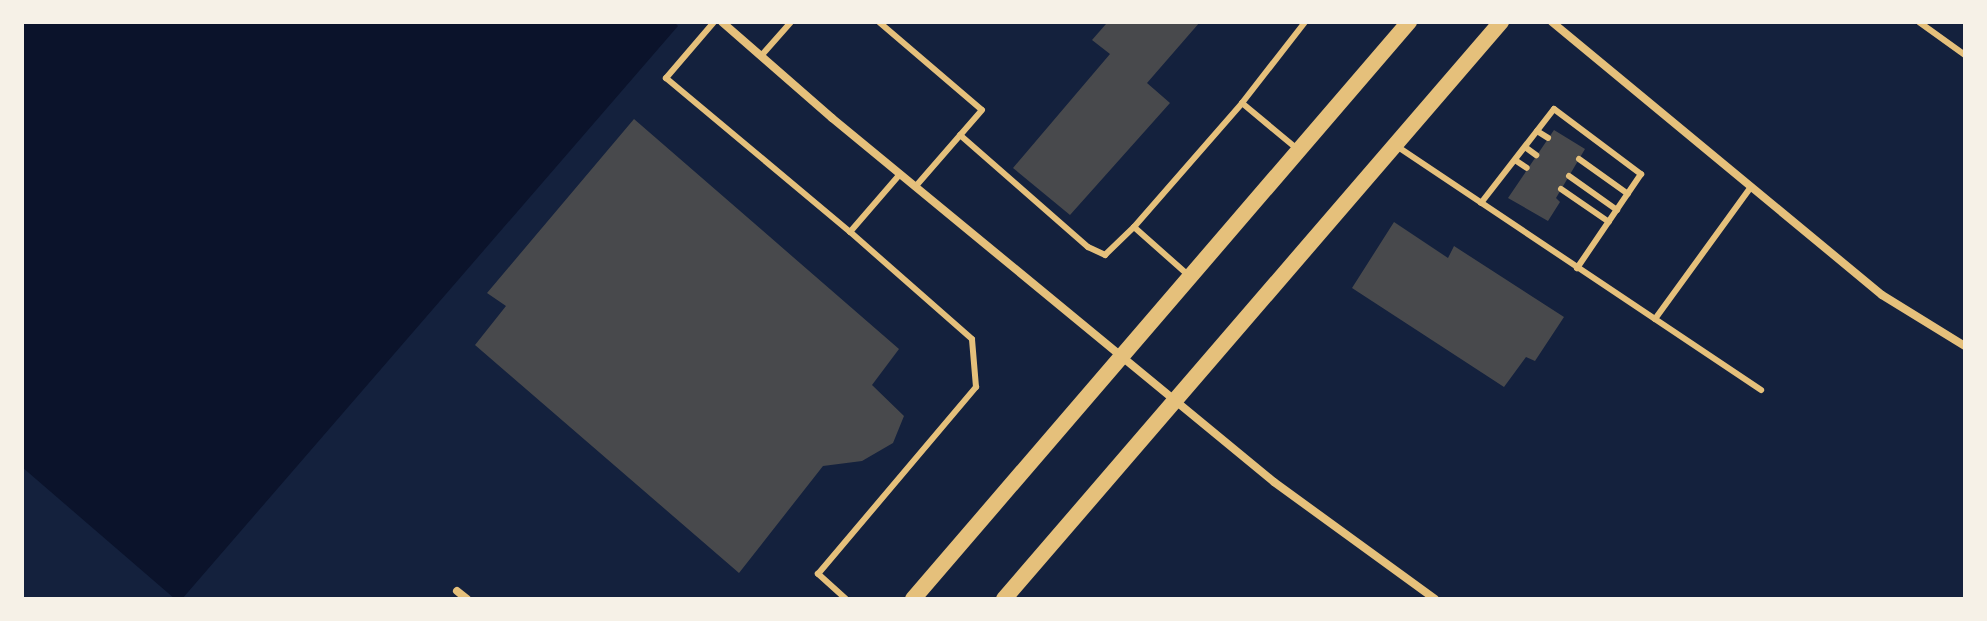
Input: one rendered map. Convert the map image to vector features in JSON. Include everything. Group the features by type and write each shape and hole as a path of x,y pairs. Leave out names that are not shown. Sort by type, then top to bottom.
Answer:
{"main road":[{"path":"913,599 1409,22"},
{"path":"1004,599 1501,22"}],"street":[{"path":"722,22 915,187 1286,491 1435,599"},
{"path":"1552,22 1882,295 1965,346"},
{"path":"457,591 467,599"}],"lane":[{"path":"714,22 666,78 972,339 976,387 818,574 846,599"},
{"path":"761,56 791,22"},
{"path":"879,22 982,110 915,187"},
{"path":"960,135 1088,247 1105,255 1134,227 1242,103 1305,22"},
{"path":"1919,22 1965,55"},
{"path":"1242,103 1299,150"},
{"path":"1481,203 1554,109 1641,174 1577,268"},
{"path":"1537,131 1548,138"},
{"path":"1395,145 1761,390"},
{"path":"1525,147 1536,155"},
{"path":"1579,159 1628,194"},
{"path":"1515,160 1527,168"},
{"path":"850,232 900,174"},
{"path":"1569,176 1617,210"},
{"path":"1655,319 1751,187"},
{"path":"1561,189 1609,222"},
{"path":"1134,227 1191,277"}],"water":[{"path":"22,22 674,22 678,26 182,599 175,599 22,467"}],"building":[{"path":"1104,22 1200,22 1147,83 1170,103 1070,215 1013,168 1110,54 1092,40 1106,24"},
{"path":"634,119 899,349 872,385 904,416 893,443 862,461 823,466 739,573 475,345 506,306 487,293"},
{"path":"1554,130 1585,149 1556,198 1560,202 1548,221 1508,198"},
{"path":"1394,222 1448,258 1454,246 1564,317 1535,361 1526,357 1504,387 1352,288"}]}
